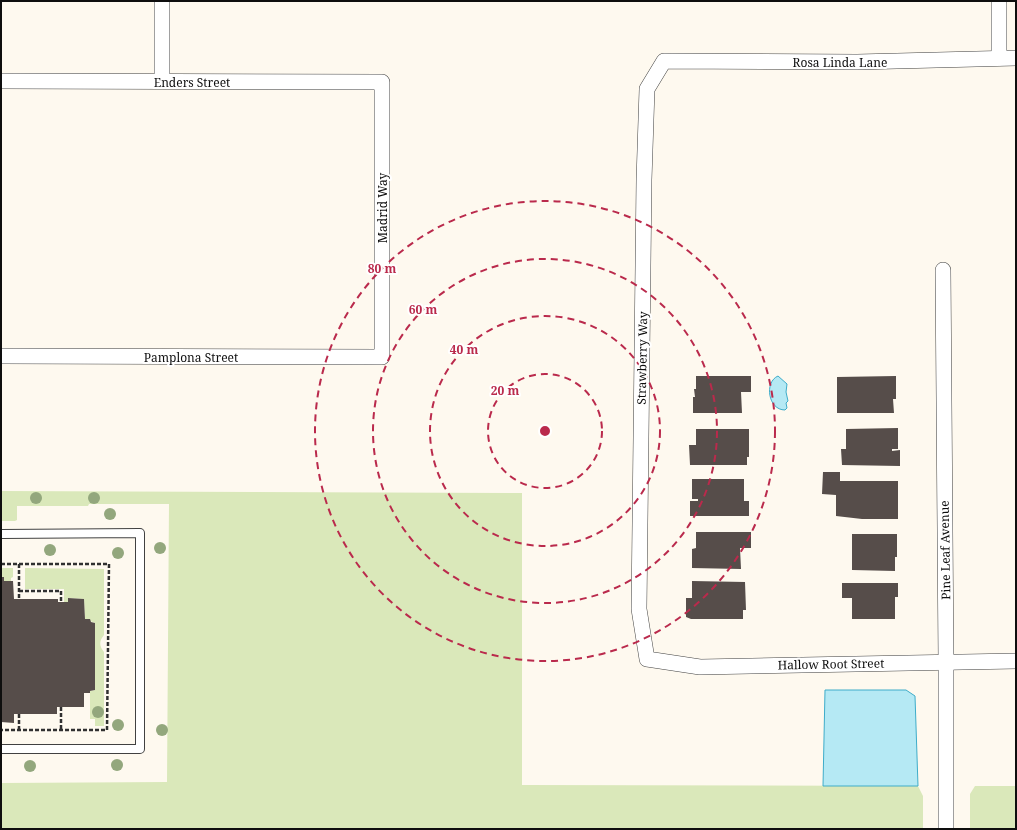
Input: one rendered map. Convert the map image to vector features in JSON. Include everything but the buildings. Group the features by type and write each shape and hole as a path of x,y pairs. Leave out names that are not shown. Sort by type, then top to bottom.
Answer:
{"street":[{"path":"162,1 162,81"},
{"path":"999,1 999,58"},
{"name":"Rosa Linda Lane","path":"664,61 857,62 1016,58"},
{"name":"Strawberry Way","path":"647,659 639,609 644,180 647,89 664,61"},
{"name":"Enders Street","path":"1,81 382,82"},
{"name":"Madrid Way","path":"382,82 382,357"},
{"name":"Pine Leaf Avenue","path":"942,270 946,829"},
{"name":"Pamplona Street","path":"1,356 382,357"},
{"name":"Hallow Root Street","path":"647,659 700,667 1016,661"}],"lane":[{"path":"1,534 140,533 140,749 1,749"}],"path":[{"path":"1,564 108,564 107,730 1,730"},
{"path":"18,564 18,599"},
{"path":"18,591 61,591 61,602"},
{"path":"61,707 61,730"},
{"path":"18,714 18,730"}],"green space":[{"path":"1,491 522,493 522,785 918,786 923,796 923,829 1,829 1,783 167,782 169,504 17,506 17,520 1,521"},
{"path":"1,568 13,568 13,577 11,578 11,581 4,581 4,577 1,577"},
{"path":"25,568 104,569 104,635 100,644 104,652 104,726 95,726 95,719 90,719 90,691 95,690 95,623 85,619 84,599 68,598 68,602 64,602 64,589 25,589"},
{"path":"975,786 1016,786 1016,829 970,829 970,794"}],"water":[{"path":"778,376 787,384 786,392 788,401 786,403 787,408 785,410 779,409 775,406 770,395 771,384"},
{"path":"825,690 906,690 915,696 918,786 823,786"}]}
